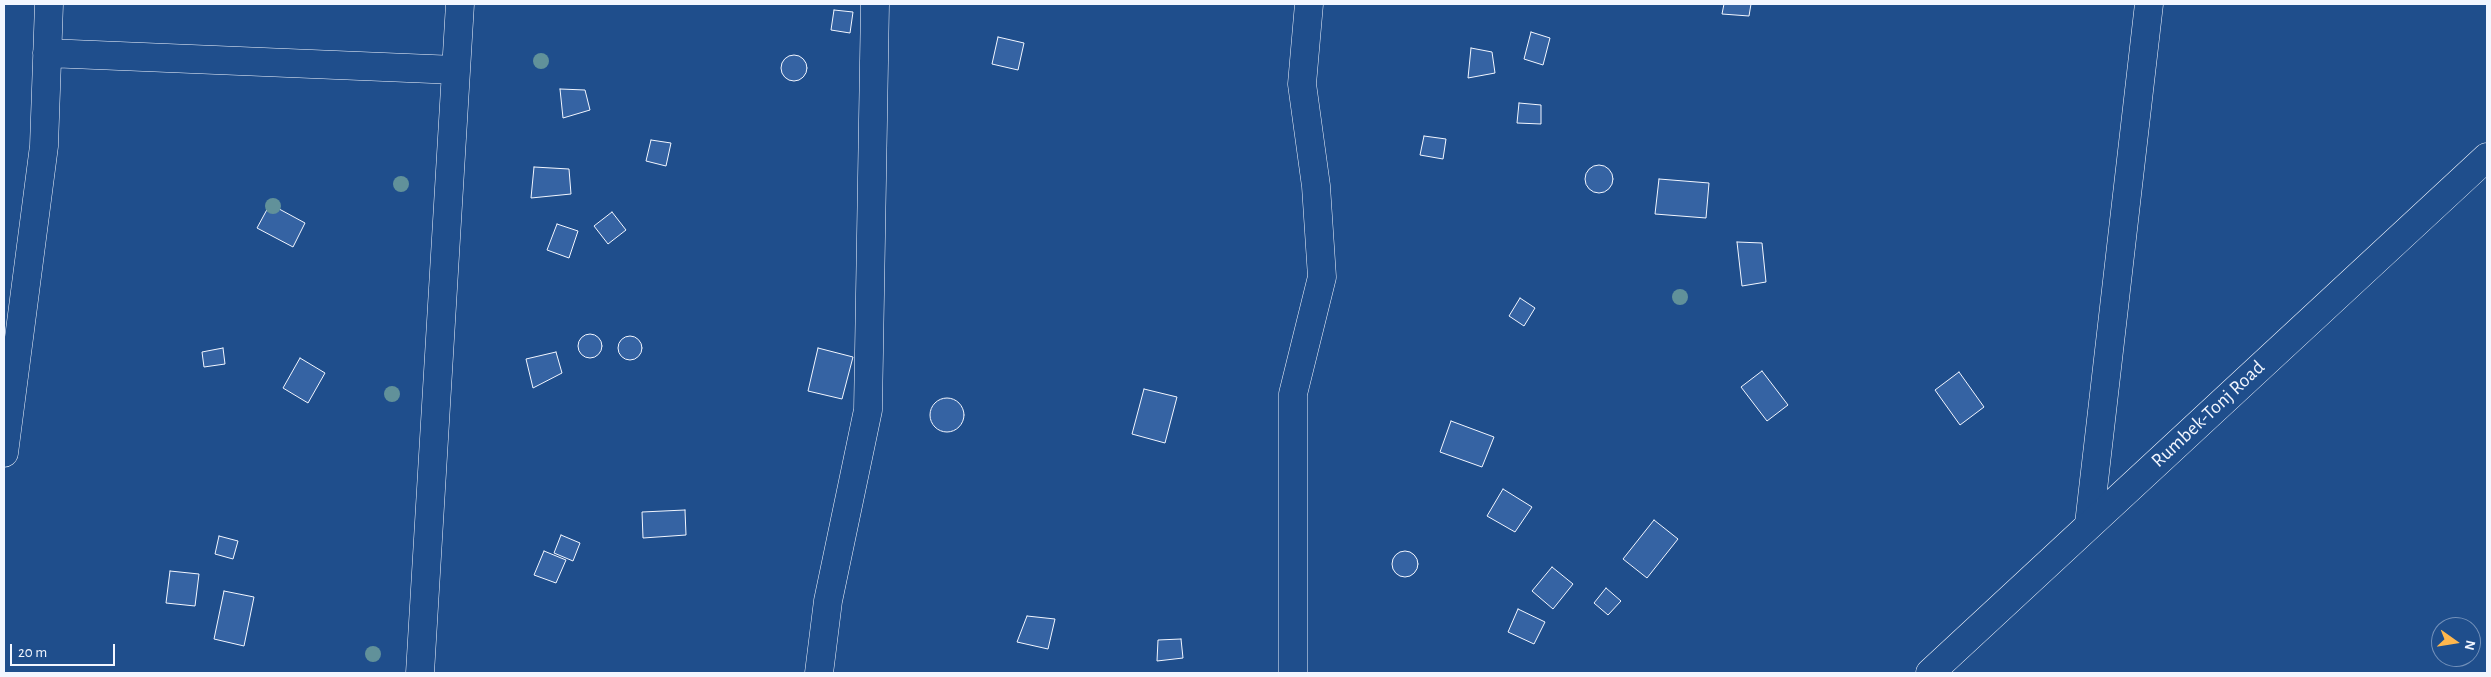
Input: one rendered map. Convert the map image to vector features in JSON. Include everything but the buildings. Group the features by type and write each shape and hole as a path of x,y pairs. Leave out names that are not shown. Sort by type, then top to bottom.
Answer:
{"street":[{"path":"4,453 44,146 49,4"},
{"path":"420,673 460,4"},
{"path":"819,673 828,601 868,410 875,4"},
{"path":"1293,673 1293,394 1322,277 1316,186 1302,84 1309,4"},
{"path":"2089,524 2148,4"},
{"path":"47,53 456,70"},
{"name":"Rumbek-Tonj Road","path":"1930,673 2487,157"}]}
